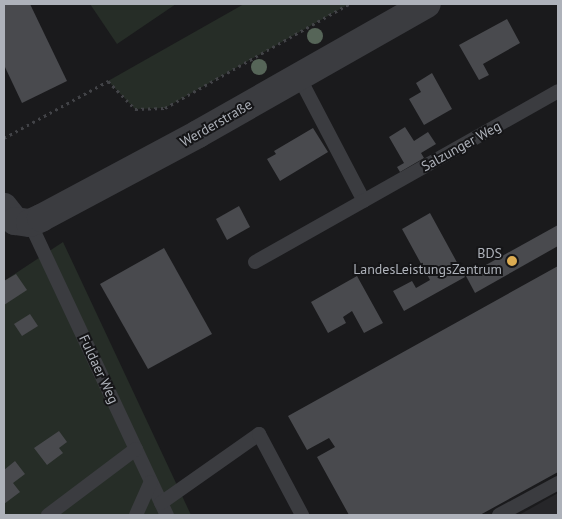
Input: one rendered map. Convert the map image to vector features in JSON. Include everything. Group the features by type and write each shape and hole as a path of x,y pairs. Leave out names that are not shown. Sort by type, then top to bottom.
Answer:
{"street":[{"name":"Werderstraße","path":"30,223 191,138 298,75 427,4"},
{"path":"4,210 15,220 30,223"}],"lane":[{"path":"298,75 364,201"},
{"name":"Salzunger Weg","path":"255,262 558,91"},
{"name":"Fuldaer Weg","path":"30,223 164,509"},
{"path":"164,509 259,434 302,515"},
{"path":"48,515 136,450"},
{"path":"136,515 151,482"},
{"path":"499,515 558,483"}],"path":[{"path":"4,138 108,81 135,109 165,108 349,4"}],"shaded area":[{"path":"90,4 176,4 117,44"},
{"path":"244,4 349,4 165,108 135,109 108,81"},
{"path":"63,242 191,515 4,515 4,281"},
{"path":"558,493 558,515 519,515"}],"building":[{"path":"4,4 30,4 67,81 22,103 4,65"},
{"path":"507,19 520,43 483,64 489,75 479,80 459,45"},
{"path":"432,73 452,109 424,125 409,99 421,92 416,83"},
{"path":"405,127 414,141 428,132 436,144 421,153 424,158 400,172 397,167 404,163 389,137"},
{"path":"313,128 328,152 280,181 267,159 276,154 274,151"},
{"path":"239,206 250,227 227,240 216,219"},
{"path":"430,213 465,277 404,311 393,291 412,281 416,288 430,280 402,229"},
{"name":"BDS LandesLeistungsZentrum","path":"558,225 558,246 475,293 466,276"},
{"path":"164,248 212,334 148,369 100,284"},
{"path":"558,266 558,472 480,515 349,515 317,457 335,447 329,438 307,450 288,416"},
{"path":"16,274 27,290 4,305 4,281"},
{"path":"357,276 383,323 364,333 352,311 343,317 346,323 328,333 311,302"},
{"path":"30,314 38,326 22,336 14,324"},
{"path":"59,431 67,442 59,448 63,453 47,465 34,448"},
{"path":"15,461 25,474 13,483 20,492 4,504 4,470"}],"place":[{"name":"BDS LandesLeistungsZentrum","path":"512,261"}]}
